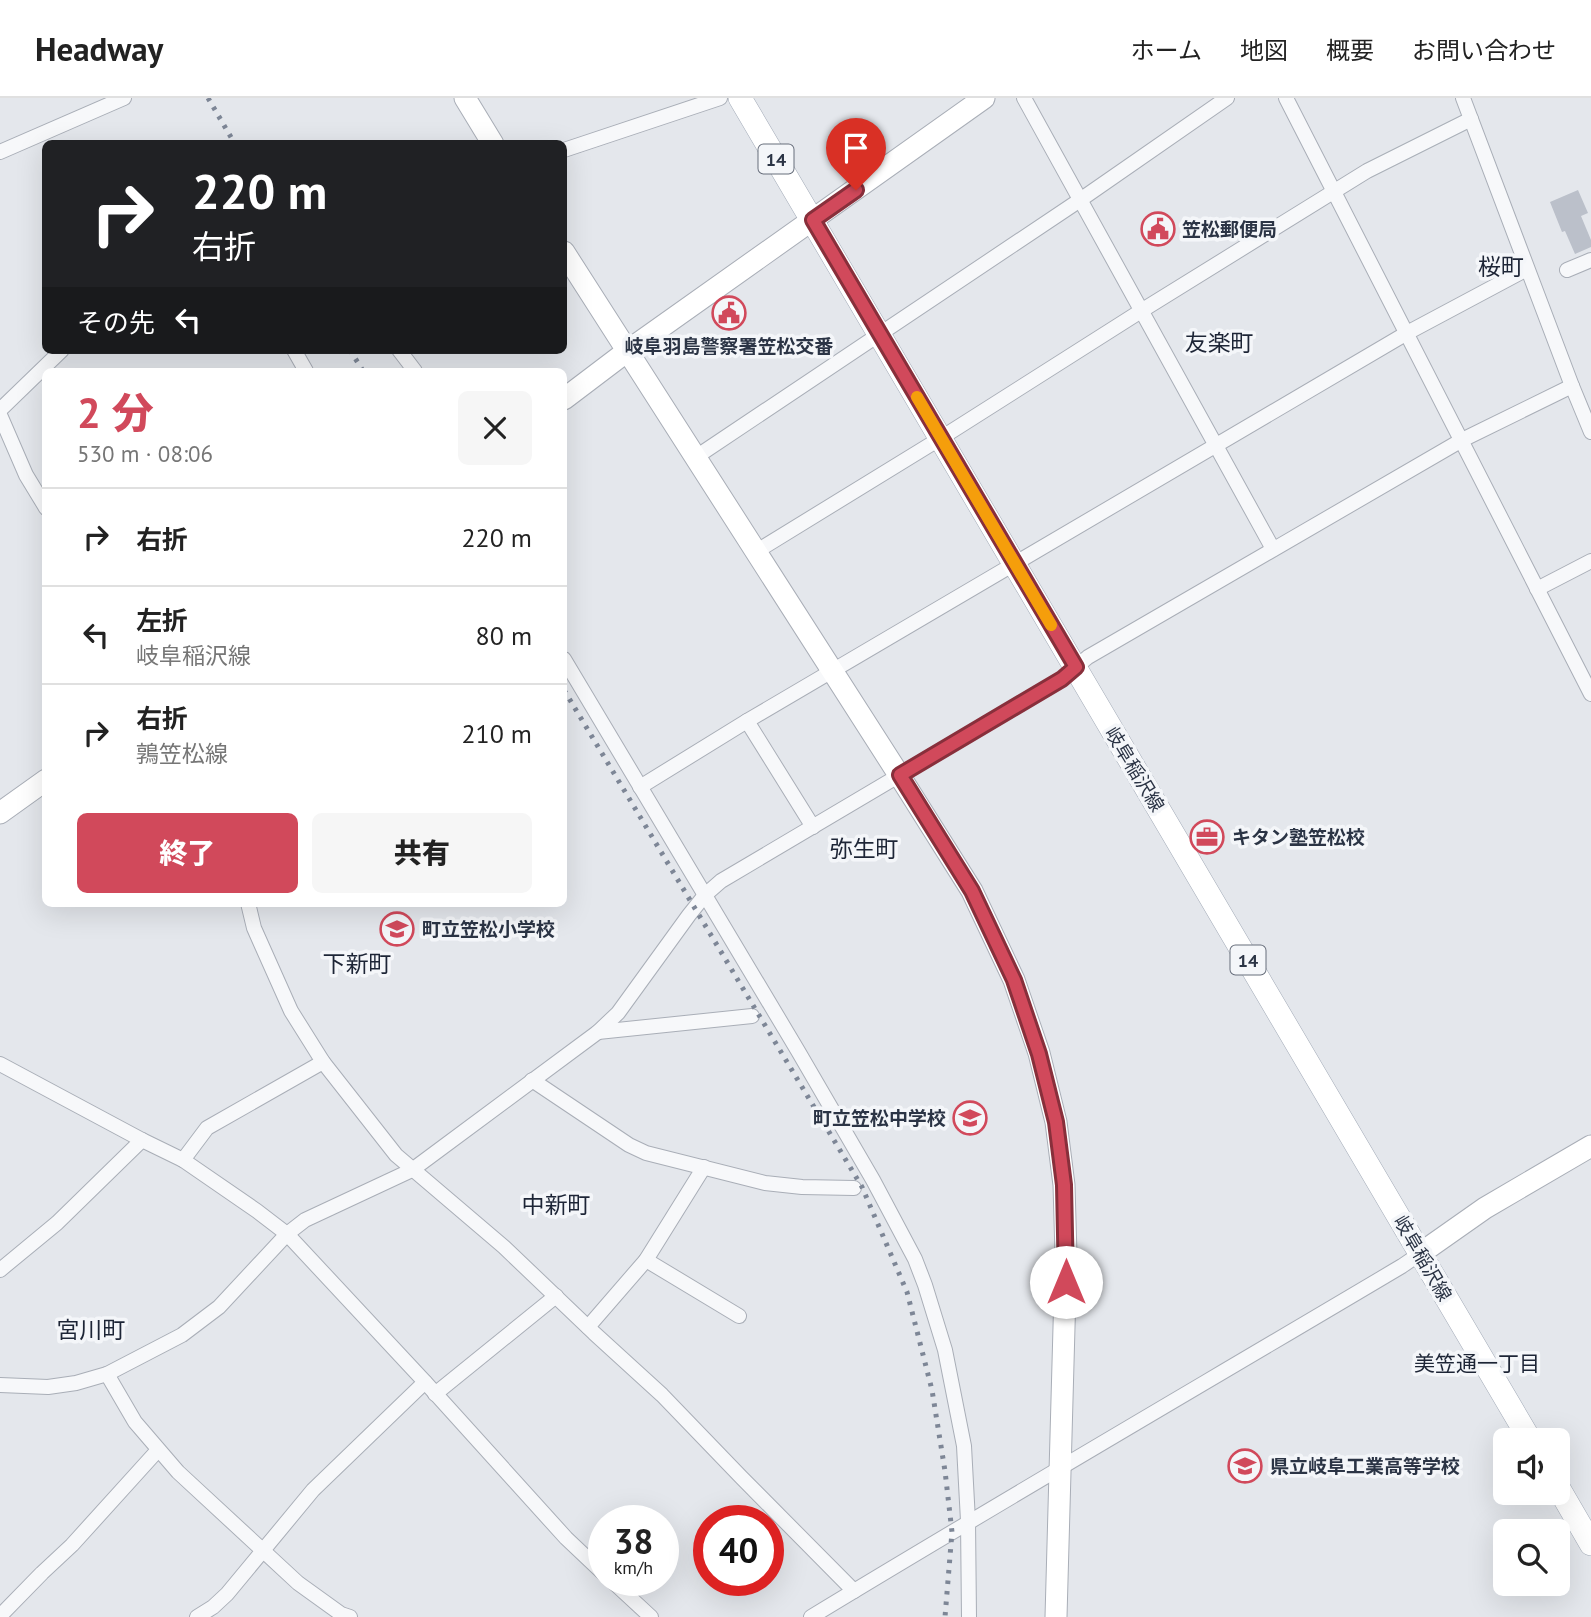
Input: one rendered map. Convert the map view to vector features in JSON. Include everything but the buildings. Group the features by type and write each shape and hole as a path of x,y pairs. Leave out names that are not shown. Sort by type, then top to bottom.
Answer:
{"main road":[{"name":"岐阜稲沢線","path":"740,98 1523,1428"},
{"path":"1570,1505 1588,1532"}],"street":[{"path":"0,152 124,98"},
{"path":"465,98 491,140"},
{"path":"567,149 720,98"},
{"path":"567,396 984,98"},
{"path":"1024,98 1273,550"},
{"path":"696,457 1080,200 1227,98"},
{"path":"1286,98 1591,694"},
{"path":"1463,98 1591,432"},
{"path":"757,551 1367,171 1471,119"},
{"path":"567,257 972,891 1014,980 1039,1054 1053,1111 1064,1185 1066,1255 1056,1617"},
{"path":"1567,270 1591,260"},
{"path":"640,787 1215,445 1407,333 1527,269"},
{"path":"44,368 58,354"},
{"path":"402,354 413,368"},
{"path":"42,370 0,413 26,475 42,501"},
{"path":"0,1385 48,1387 76,1383 107,1374 182,1335 219,1307 288,1234 305,1220 412,1170 598,1032 618,1013 705,895 721,881 1062,679 1088,657 1462,440 1572,386"},
{"path":"1537,589 1591,561"},
{"path":"567,664 832,1109 915,1259 945,1350 964,1446 969,1617"},
{"path":"747,721 813,827"},
{"path":"0,813 42,783"},
{"path":"249,907 254,928 291,1011 323,1062 396,1155 504,1247 662,1395 854,1591"},
{"path":"598,1032 752,1016"},
{"path":"183,1160 207,1128 323,1062"},
{"path":"0,1064 183,1160 288,1234 588,1559"},
{"path":"532,1080 629,1145 646,1153 765,1182 802,1187 854,1188"},
{"path":"0,1270 57,1223 136,1149 142,1140"},
{"path":"811,1617 968,1521 1402,1266 1485,1208 1591,1146"},
{"path":"588,1327 646,1260 704,1167"},
{"path":"646,1260 739,1316"},
{"path":"435,1394 556,1296"},
{"path":"107,1374 135,1422 178,1472 298,1583 341,1614 350,1617"},
{"path":"197,1617 227,1594 313,1490 425,1382"},
{"path":"0,1616 72,1545 158,1450"},
{"path":"628,1596 651,1617"}],"railway":[{"path":"208,98 233,140"},
{"path":"352,354 361,368"},
{"path":"567,695 862,1187 907,1292 932,1390 945,1471 952,1532 945,1617"}],"slow traffic":[{"path":"917,397 1051,625"}],"place":[{"name":"笠松郵便局","path":"1158,229"},
{"name":"岐阜羽島警察署笠松交番","path":"729,313"},
{"name":"キタン塾笠松校","path":"1207,837"},
{"name":"町立笠松小学校","path":"397,929"},
{"name":"町立笠松中学校","path":"970,1118"},
{"name":"県立岐阜工業高等学校","path":"1245,1466"}],"district":[{"name":"桜町","path":"1501,266"},
{"name":"友楽町","path":"1219,342"},
{"name":"弥生町","path":"864,848"},
{"name":"下新町","path":"357,963"},
{"name":"中新町","path":"556,1204"},
{"name":"宮川町","path":"91,1329"},
{"name":"美笠通一丁目","path":"1477,1363"}],"route":[{"path":"856,190 813,220 1076,667 1062,679 900,775 972,891 1014,980 1039,1054 1056,1122 1064,1185 1066,1282"}]}
